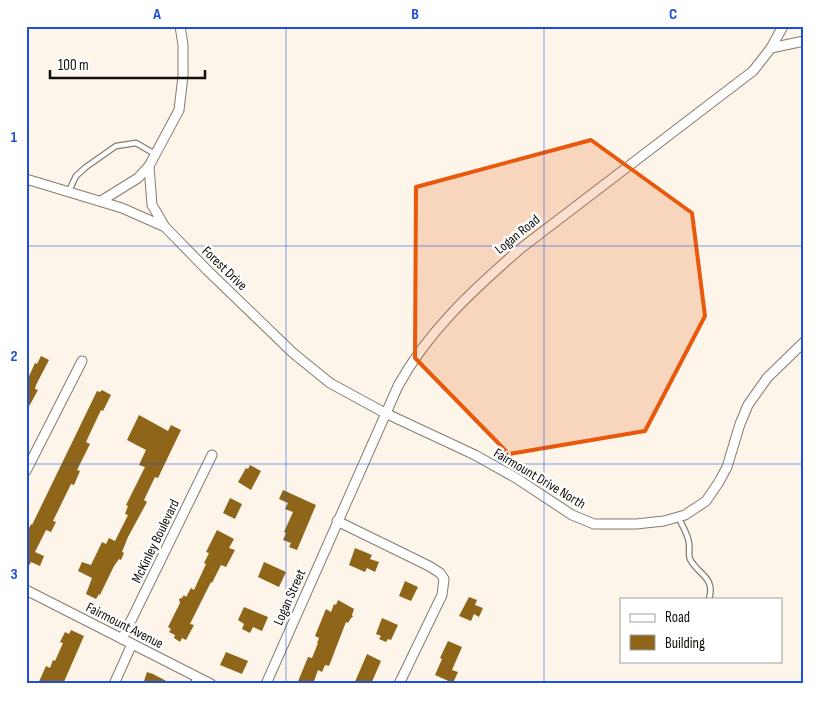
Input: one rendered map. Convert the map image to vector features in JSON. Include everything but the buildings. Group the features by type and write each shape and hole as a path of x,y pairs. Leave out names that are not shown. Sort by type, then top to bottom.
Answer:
{"street":[{"path":"101,201 138,178 149,166 179,110 183,45 180,26"},
{"name":"Logan Road","path":"337,521 398,386 416,355 456,307 520,249 753,71 771,48 783,26"},
{"path":"771,48 804,41"},
{"path":"149,166 152,205 166,227"},
{"name":"Forest Drive","path":"26,179 122,208 166,227 207,270 312,369 351,395 385,413"},
{"name":"Fairmount Drive North","path":"385,413 474,455 516,478 572,515 583,520 609,525 664,521 678,518 696,509 710,496 727,466 748,405 767,378 804,342"},
{"path":"26,472 82,361"},
{"name":"McKinley Boulevard","path":"122,639 212,454"},
{"path":"337,521 429,566 443,576 445,582 442,595 399,684"},
{"name":"Logan Street","path":"266,684 337,521"},
{"name":"Fairmount Avenue","path":"26,590 132,644 194,680 210,684"},
{"path":"114,684 132,644"}],"lane":[{"path":"68,193 76,176 116,146 136,143 155,154"},
{"path":"678,518 690,544 689,557 696,568 708,579 711,593 709,598"}],"highlighted area":[{"path":"591,140 692,213 705,316 645,431 509,454 415,358 416,187"}]}
